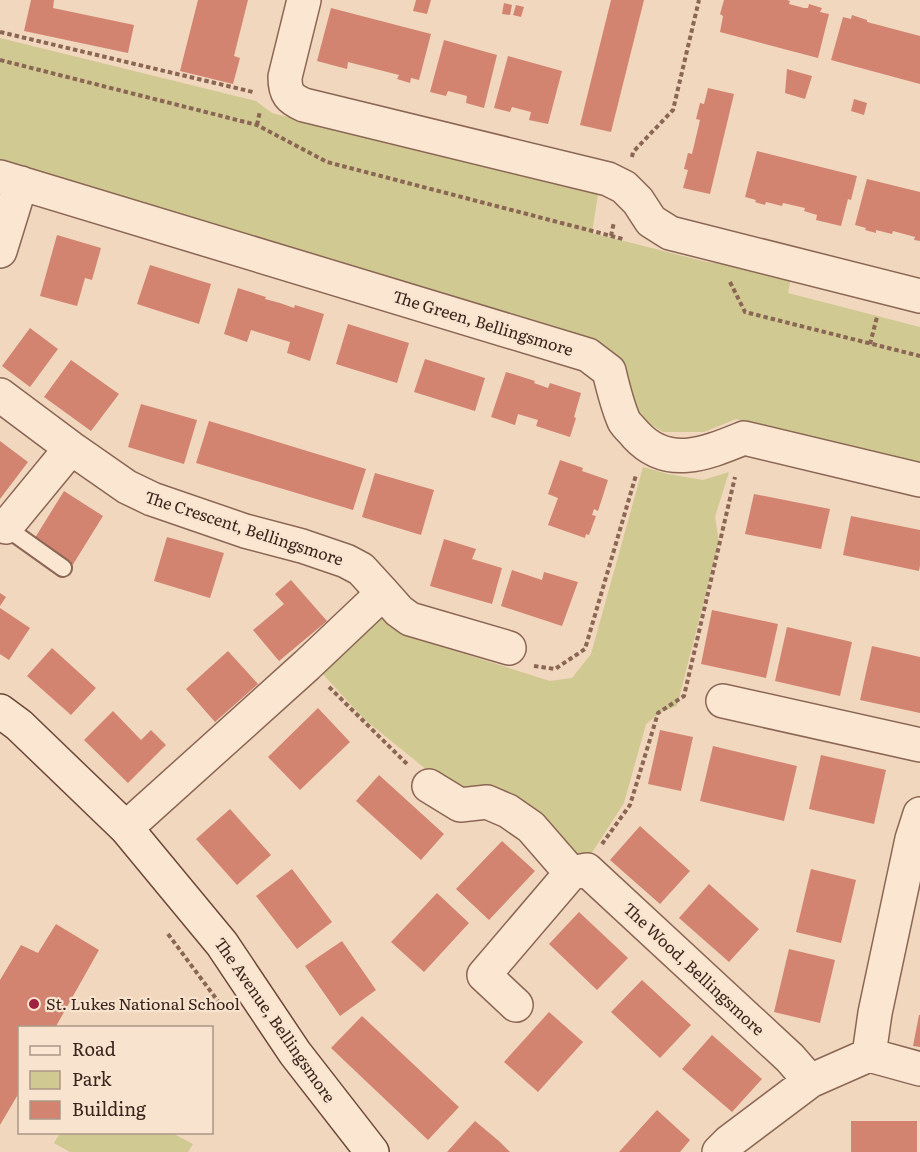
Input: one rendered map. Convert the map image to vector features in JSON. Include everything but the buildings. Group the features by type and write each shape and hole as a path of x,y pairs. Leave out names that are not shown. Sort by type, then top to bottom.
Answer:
{"street":[{"path":"304,0 285,77 285,87 292,99 304,105 608,179 624,187 638,201 651,221 670,233 920,296"},
{"path":"0,251 11,180"},
{"name":"The Green, Bellingsmore","path":"11,180 588,355 609,371 625,423 645,445 660,453 675,456 697,455 744,438 920,480"},
{"name":"The Crescent, Bellingsmore","path":"0,394 127,487 152,499 245,531 302,546 346,561 361,569 399,611 410,619 509,648"},
{"path":"3,525 71,448"},
{"path":"126,828 307,665 383,592"},
{"path":"723,701 920,745"},
{"name":"The Avenue, Bellingsmore","path":"0,711 19,725 126,828 222,944 295,1053 372,1152"},
{"name":"The Wood, Bellingsmore","path":"429,786 460,805 487,802 531,827 790,1058 810,1081"},
{"path":"869,1055 912,839 920,814"},
{"path":"516,1005 484,975 579,872"},
{"path":"719,1152 810,1081 869,1055 920,1069"}],"lane":[{"path":"3,525 63,568"}],"path":[{"path":"611,236 633,152 673,110 699,0"},
{"path":"0,32 265,94 285,87"},
{"path":"0,60 257,125 327,162 633,241"},
{"path":"726,273 745,312 920,356"},
{"path":"579,872 591,860 630,805 658,713 684,696 740,456 733,443"},
{"path":"509,648 522,665 555,669 585,649 645,445"},
{"path":"307,665 429,786"},
{"path":"167,932 228,1015"}],"green space":[{"path":"0,38 256,101 272,113 598,194 592,233 707,262 791,277 788,293 920,327 920,462 736,419 704,432 663,432 636,415 588,340 0,160"},
{"path":"643,467 703,480 729,472 715,517 719,542 677,706 661,712 646,724 624,803 584,865 427,770 364,719 321,672 379,615 436,645 550,681 572,678 591,654"},
{"path":"59,1134 174,1134 193,1144 188,1152 70,1152 54,1143"}],"place":[{"name":"St. Lukes National School","path":"34,1004"}]}
